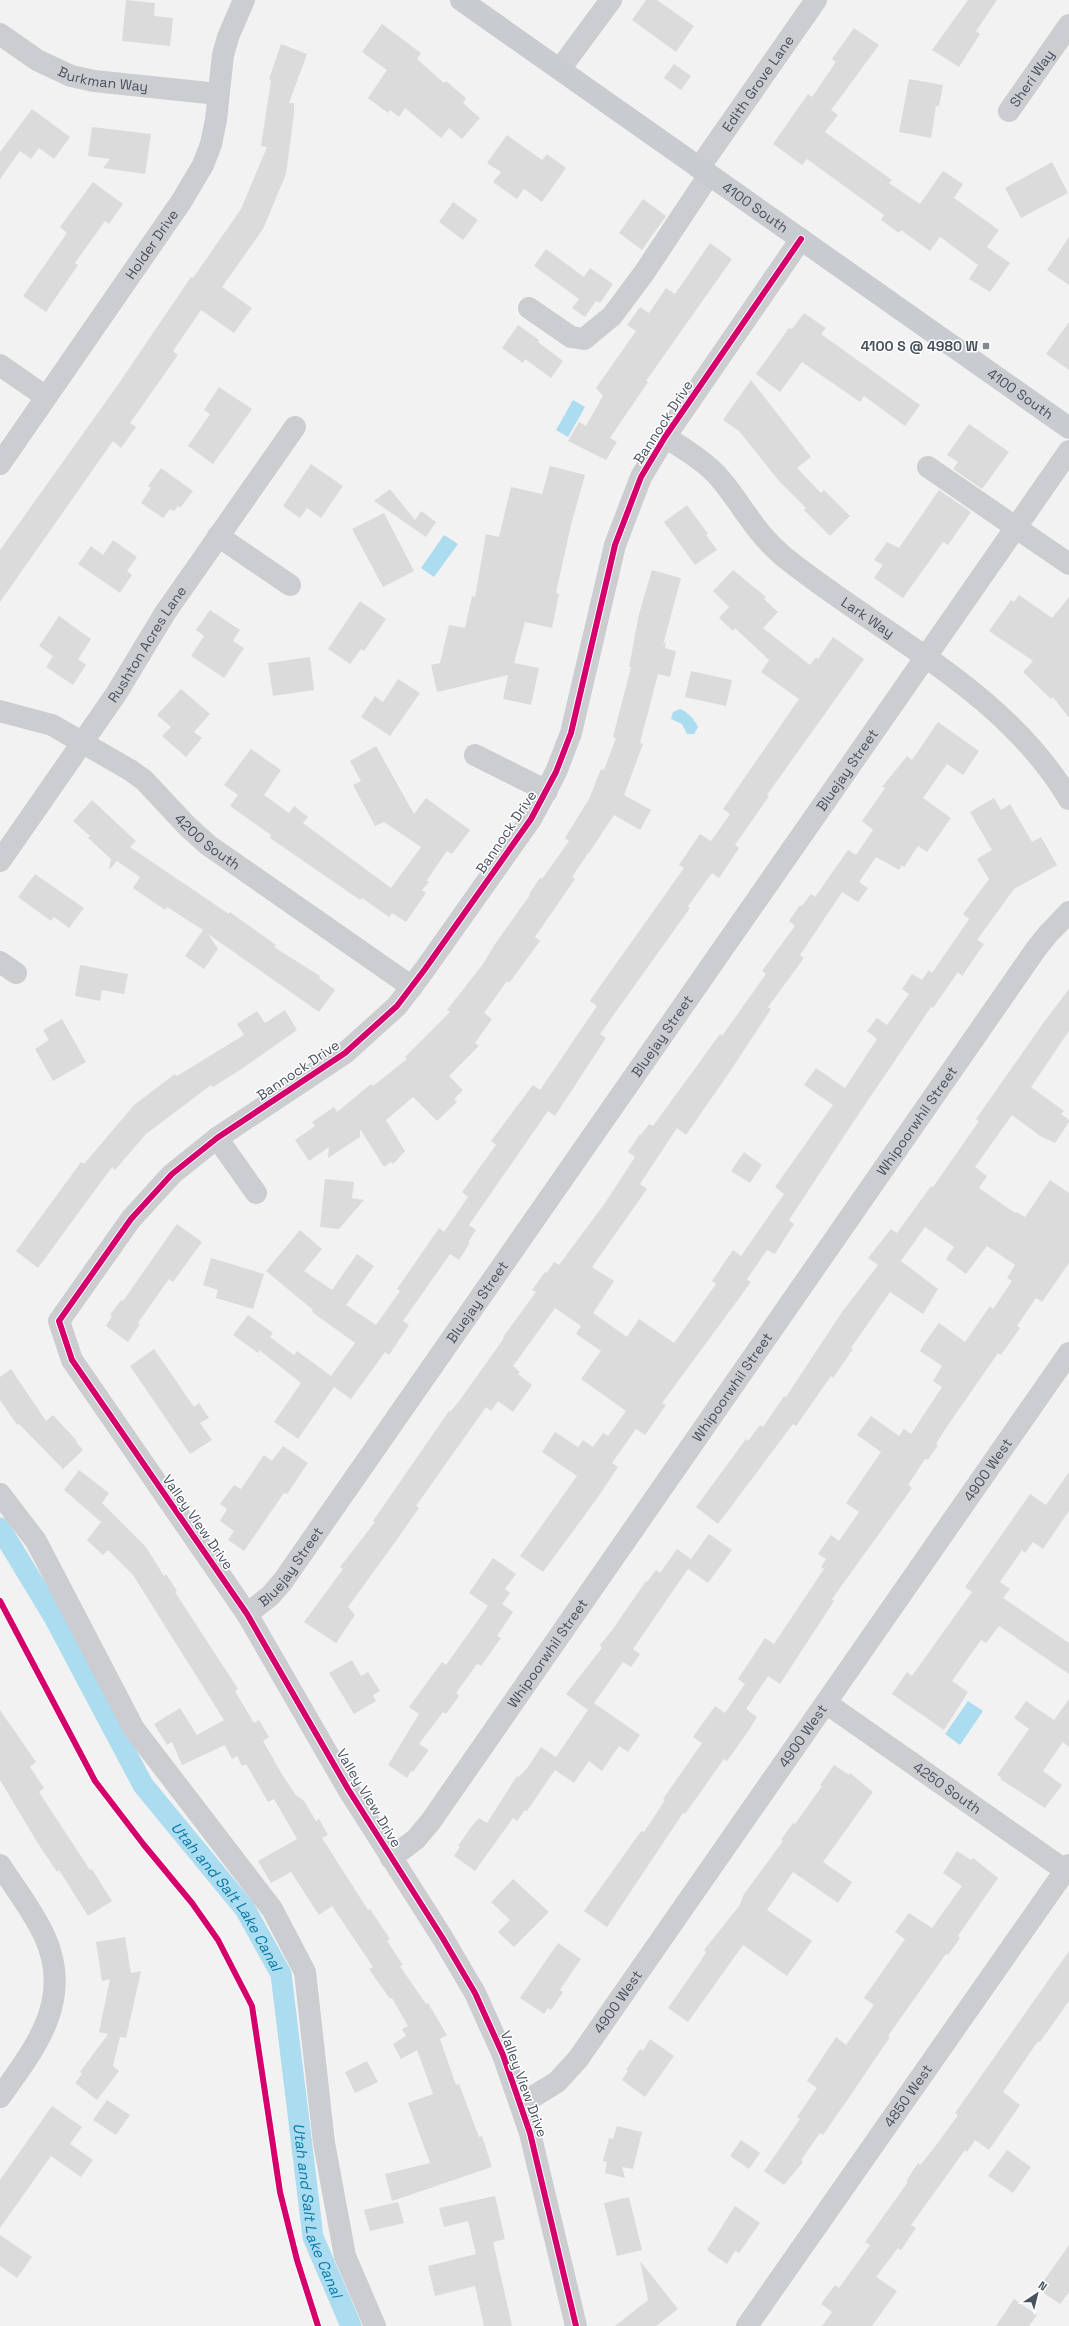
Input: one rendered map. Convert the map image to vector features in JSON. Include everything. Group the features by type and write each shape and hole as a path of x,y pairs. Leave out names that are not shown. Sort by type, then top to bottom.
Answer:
{"main road":[{"name":"4100 South","path":"461,0 1069,428"}],"street":[{"name":"Holder Drive","path":"0,464 196,178 211,144 216,120 220,74 228,37 244,0"},
{"path":"560,69 611,0"},
{"name":"Edith Grove Lane","path":"529,308 571,336 584,339 616,310 644,273 704,171 816,0"},
{"name":"Sheri Way","path":"1009,112 1069,25"},
{"name":"Burkman Way","path":"0,34 37,60 71,76 94,81 218,94"},
{"name":"Bannock Drive","path":"59,1321 131,1219 154,1191 193,1155 345,1053 381,1022 412,987 531,819 547,791 571,733 623,522 642,477 665,437 801,239"},
{"path":"0,365 46,397"},
{"name":"Rushton Acres Lane","path":"0,861 130,673 165,613 295,427"},
{"name":"Lark Way","path":"665,437 709,467 752,524 783,555 926,656 970,689 1008,721 1043,760 1069,799"},
{"name":"Bluejay Street","path":"247,1614 270,1596 283,1581 1069,451"},
{"path":"928,466 1069,564"},
{"path":"218,536 290,585"},
{"name":"4200 South","path":"0,711 44,721 84,741 144,780 187,826 208,845 412,987"},
{"path":"476,755 547,791"},
{"name":"Whipoorwhil Street","path":"391,1858 416,1839 431,1820 1036,949 1069,912"},
{"path":"217,1138 256,1193"},
{"name":"Valley View Drive","path":"59,1321 72,1360 247,1614 348,1789 442,1936 475,1993 503,2055 521,2104 539,2163 576,2326"},
{"name":"4900 West","path":"521,2104 557,2082 578,2059 1069,1353"},
{"path":"0,1494 36,1541 134,1729 272,1909 305,1972 324,2144 345,2256 375,2326"},
{"name":"4250 South","path":"826,1704 1068,1869"},
{"path":"0,1865 44,1935 53,1961 56,1989 51,2015 25,2062 0,2097"},
{"name":"4850 West","path":"747,2326 1068,1869"}],"water":[{"path":"573,400 585,407 568,437 556,430"},
{"path":"444,535 458,544 434,577 421,568"},
{"path":"680,709 688,714 697,724 698,727 694,734 687,734 682,724 671,719 673,712"},
{"path":"968,1701 983,1711 960,1745 945,1734"}],"building":[{"path":"126,0 155,3 154,16 173,18 170,46 122,41"},
{"path":"646,0 657,0 694,26 676,52 632,20"},
{"path":"968,0 997,0 976,31 980,34 959,67 932,50"},
{"path":"382,24 421,53 417,59 444,83 446,81 466,98 463,103 480,118 462,139 449,128 441,138 405,108 399,117 390,110 388,113 368,98 387,70 362,52"},
{"path":"854,28 879,45 831,110 838,115 825,132 892,180 889,183 920,204 943,171 963,184 954,198 999,230 987,247 1010,263 990,292 969,279 978,265 940,237 930,251 901,230 899,233 881,220 884,215 807,159 802,165 773,144 808,94 812,97 836,62 832,59"},
{"path":"281,44 307,54 289,103 294,103 294,114 286,174 263,229 222,287 252,308 234,333 201,310 173,351 178,355 130,423 136,427 121,448 113,441 0,602 0,550 117,386 191,277 193,278 241,209 267,147 261,146 271,80 269,79"},
{"path":"674,64 691,76 681,90 664,78"},
{"path":"909,79 943,85 939,106 936,106 931,138 899,132"},
{"path":"32,109 70,137 54,159 39,148 31,159 20,151 0,179 0,152"},
{"path":"92,127 151,134 145,174 103,168 110,159 88,156"},
{"path":"507,135 542,160 547,154 566,168 542,202 524,189 517,199 493,182 501,172 487,163"},
{"path":"1052,162 1068,193 1021,218 1005,188"},
{"path":"93,182 123,204 109,224 105,221 75,263 78,265 46,312 23,296 67,233 60,227"},
{"path":"643,199 666,216 642,250 619,233"},
{"path":"453,202 478,220 463,240 439,222"},
{"path":"1069,237 1069,285 1047,270"},
{"path":"710,243 732,259 646,381 648,382 610,438 617,442 606,460 568,441 579,422 586,426 603,396 596,388 636,331 627,325 640,307 649,313 666,288 675,294"},
{"path":"546,249 584,277 590,268 613,284 600,303 596,301 585,317 572,308 579,299 534,266"},
{"path":"804,313 826,328 821,334 920,405 905,426 864,396 860,402 802,362 780,392 756,374 789,328 792,329"},
{"path":"1069,322 1069,370 1046,354"},
{"path":"518,325 539,340 538,342 563,361 551,378 525,359 523,363 502,348"},
{"path":"751,380 811,457 797,468 821,493 824,490 850,516 830,536 804,510 806,508 779,481 739,431 723,420"},
{"path":"219,387 252,409 213,464 188,446 210,414 204,410"},
{"path":"969,424 1009,452 982,489 953,469 958,462 947,455"},
{"path":"311,464 343,486 321,518 307,508 300,518 283,506"},
{"path":"550,466 585,475 571,525 556,593 559,594 552,628 525,622 514,663 539,668 531,705 503,699 508,675 437,692 431,665 440,663 449,625 465,628 472,596 475,597 486,534 499,537 511,487 542,494"},
{"path":"161,468 193,491 180,508 178,506 174,511 170,509 163,518 141,503 151,488 148,486"},
{"path":"390,489 415,520 421,511 436,522 426,537 374,501"},
{"path":"939,490 971,512 948,545 943,542 903,598 874,578 883,565 874,560 887,542 899,548"},
{"path":"687,505 708,534 706,535 717,550 695,565 664,522"},
{"path":"384,513 414,571 383,587 352,529"},
{"path":"113,540 137,557 127,571 132,575 120,593 78,564 91,546 103,555"},
{"path":"652,570 681,578 663,645 666,641 665,648 676,651 670,677 658,674 640,743 643,744 624,795 651,810 640,830 614,815 588,853 572,877 575,879 535,937 540,941 509,983 507,981 484,1013 492,1019 475,1043 479,1046 449,1076 463,1090 454,1099 457,1102 437,1121 413,1097 386,1120 405,1151 393,1164 391,1162 384,1167 360,1129 360,1137 328,1158 329,1147 309,1161 295,1140 315,1126 312,1122 334,1107 337,1112 371,1084 373,1086 407,1059 405,1057 450,1012 447,1010 483,964 540,878 542,879 569,841 565,838 589,799 601,769 604,770 616,738 613,737 631,667 629,667 639,614"},
{"path":"733,570 766,597 764,599 778,612 763,628 810,665 816,657 818,659 833,637 864,659 767,795 769,796 735,845 739,848 719,878 712,873 688,906 690,908 600,1034 606,1038 555,1116 548,1111 469,1225 476,1230 459,1260 450,1254 403,1321 409,1325 389,1355 385,1352 351,1399 334,1387 298,1439 274,1422 301,1383 259,1350 258,1353 233,1335 248,1315 273,1333 270,1337 294,1355 297,1351 331,1376 355,1343 312,1312 313,1310 266,1271 300,1230 322,1249 304,1271 332,1290 357,1254 374,1266 346,1305 376,1325 400,1291 397,1289 439,1228 444,1232 468,1197 462,1192 496,1145 491,1141 533,1085 540,1090 597,1006 590,1001 591,999 684,868 679,865 700,834 711,841 730,814 723,809 799,699 761,672 769,660 735,628 733,631 719,618 729,607 713,591"},
{"path":"1019,595 1052,618 1069,597 1069,718 1053,697 1051,699 1023,672 1033,661 989,631 1011,600 1014,602"},
{"path":"360,601 386,619 364,651 361,649 350,664 328,649"},
{"path":"210,610 240,630 233,641 244,648 224,678 191,656 204,636 196,630"},
{"path":"59,616 91,639 78,659 86,665 73,685 46,667 53,656 39,646"},
{"path":"310,657 314,690 273,696 268,663"},
{"path":"691,671 732,680 726,706 685,697"},
{"path":"398,679 420,693 390,736 361,717 375,696 383,702"},
{"path":"181,689 210,714 194,732 202,738 186,757 162,736 171,727 157,715"},
{"path":"938,722 979,751 963,775 947,764 923,798 951,818 927,852 918,846 904,867 902,865 899,870 876,857 859,882 868,888 858,902 842,892 800,955 804,958 768,1007 771,1009 731,1070 686,1135 677,1128 640,1184 647,1189 592,1267 614,1281 593,1313 627,1337 639,1319 674,1343 716,1284 712,1281 733,1250 741,1256 784,1194 775,1187 833,1105 804,1085 816,1068 845,1088 877,1039 867,1031 877,1018 887,1025 909,994 902,989 912,974 922,980 929,970 932,973 969,919 963,914 989,879 977,859 992,850 970,812 994,798 1001,810 1010,804 1032,842 1041,837 1057,865 1014,889 977,940 984,944 962,976 958,972 933,1008 931,1007 789,1220 794,1224 775,1254 767,1250 747,1279 751,1282 662,1403 666,1405 645,1435 636,1429 612,1463 618,1467 543,1572 520,1556 577,1476 542,1452 555,1432 578,1447 583,1440 593,1447 603,1433 608,1436 626,1411 581,1379 601,1351 576,1334 581,1326 555,1308 513,1366 520,1372 518,1374 532,1385 513,1412 498,1401 491,1411 486,1407 416,1506 419,1508 348,1607 355,1615 336,1643 304,1622 343,1569 340,1567 375,1522 373,1521 449,1411 450,1412 460,1400 536,1292 532,1290 545,1272 547,1273 554,1262 559,1265 605,1203 635,1157 628,1152 640,1134 641,1135 649,1124 653,1126 720,1034 722,1036 766,974 762,971 795,926 789,921 800,905 802,906 811,894 815,897 848,850 856,855 873,830 862,821 885,788 882,787 907,756 912,760"},
{"path":"376,746 414,814 426,798 470,830 452,854 447,851 427,880 429,882 422,890 426,893 406,922 392,913 389,917 362,898 360,900 270,838 271,835 230,806 238,795 224,785 251,749 281,770 264,795 289,813 294,806 308,817 303,823 391,888 421,847 384,822 375,826 353,785 361,781 350,761"},
{"path":"92,800 136,841 130,847 229,914 230,912 276,945 274,947 320,976 319,978 335,990 319,1012 208,934 218,949 204,969 185,956 203,930 167,907 165,910 133,888 140,877 117,861 109,870 111,859 88,838 90,836 73,821"},
{"path":"35,874 84,908 69,928 54,917 51,921 18,897"},
{"path":"80,965 128,974 124,994 102,990 100,1001 75,996"},
{"path":"1069,989 1069,1031 1031,1087 1064,1111 1061,1114 1069,1120 1069,1122 1055,1143 1040,1136 1012,1115 975,1167 987,1176 979,1188 1015,1213 1017,1212 1025,1217 1050,1180 1069,1193 1069,1263 1042,1302 1036,1298 1017,1326 1020,1328 1001,1355 998,1353 948,1425 936,1444 938,1445 928,1460 925,1459 908,1485 912,1488 832,1599 834,1601 780,1684 768,1676 746,1709 757,1717 749,1730 727,1761 724,1759 685,1814 683,1813 607,1927 584,1911 639,1834 642,1831 644,1832 665,1800 663,1799 702,1743 693,1737 715,1706 725,1713 745,1684 738,1679 765,1638 774,1644 824,1569 821,1567 826,1559 818,1554 831,1535 839,1541 859,1512 846,1503 881,1452 857,1435 871,1416 899,1436 904,1429 911,1434 942,1387 933,1381 942,1366 920,1351 924,1344 939,1323 965,1342 990,1306 993,1309 1012,1281 1007,1278 1015,1265 987,1246 966,1274 946,1259 954,1247 925,1227 901,1261 938,1289 923,1314 890,1292 851,1348 853,1349 833,1378 831,1376 796,1426 793,1424 718,1524 696,1507 746,1439 748,1441 760,1425 763,1427 784,1396 786,1397 842,1312 878,1265 868,1258 891,1229 897,1233 931,1186 933,1187 979,1121 976,1119"},
{"path":"285,1010 297,1030 243,1068 213,1087 211,1085 146,1134 115,1170 112,1167 38,1268 16,1251 81,1162 84,1164 134,1105 175,1074 177,1076 244,1035 237,1024 257,1011 265,1023"},
{"path":"62,1019 86,1062 53,1081 35,1049 49,1040 43,1030"},
{"path":"744,1152 762,1165 750,1183 731,1171"},
{"path":"325,1179 354,1182 352,1198 364,1200 339,1229 320,1227"},
{"path":"177,1224 202,1242 173,1282 169,1279 138,1323 140,1324 128,1342 106,1326 112,1316 110,1315 121,1300 123,1301"},
{"path":"211,1258 264,1274 253,1309 216,1298 218,1290 203,1285"},
{"path":"154,1349 194,1407 199,1403 209,1418 200,1423 212,1440 190,1454 130,1366"},
{"path":"11,1369 46,1421 53,1415 77,1441 76,1442 83,1450 63,1469 19,1424 17,1425 0,1400 0,1377"},
{"path":"283,1446 308,1463 287,1494 284,1493 244,1551 228,1540 234,1531 220,1521 227,1509 220,1504 234,1485 241,1489 264,1455 272,1461"},
{"path":"79,1470 109,1493 102,1503 146,1547 164,1576 166,1574 177,1591 175,1592 238,1689 235,1691 254,1723 259,1720 269,1737 263,1741 283,1776 296,1795 304,1801 316,1821 319,1819 328,1835 322,1838 368,1910 370,1909 390,1939 387,1941 403,1965 400,1966 426,2004 428,2003 447,2035 440,2039 456,2085 459,2084 479,2137 482,2136 492,2167 392,2201 385,2174 430,2163 408,2103 433,2094 417,2050 401,2059 393,2044 406,2036 402,2029 408,2026 392,1998 390,1999 369,1969 373,1967 332,1906 319,1915 291,1872 271,1883 258,1861 297,1839 274,1799 268,1802 246,1764 242,1766 237,1756 232,1759 225,1745 182,1765 172,1742 167,1745 154,1724 180,1708 197,1735 224,1720 133,1575 108,1550 103,1555 87,1540 101,1522 64,1490"},
{"path":"1069,1472 1069,1511 1043,1549 1033,1542 1025,1553 1022,1550 1000,1582 1010,1589 1003,1598 1069,1643 1069,1674 999,1626 986,1643 981,1640 952,1681 968,1692 944,1730 892,1694 907,1672 912,1676 972,1592 965,1587 1030,1494 1046,1505"},
{"path":"709,1534 732,1550 708,1583 688,1569 633,1649 640,1654 631,1667 623,1662 594,1703 640,1735 628,1752 619,1746 602,1771 589,1761 574,1783 555,1770 527,1811 525,1810 517,1821 513,1818 475,1871 454,1856 460,1847 458,1846 479,1818 487,1823 517,1776 519,1777 528,1767 541,1747 556,1757 588,1710 566,1694 602,1648 600,1645 613,1629 646,1581 647,1582 656,1570 660,1573 677,1549 691,1559"},
{"path":"493,1558 516,1574 505,1589 510,1593 502,1604 513,1612 497,1636 501,1638 481,1666 477,1664 456,1693 459,1696 446,1714 443,1712 419,1744 429,1750 407,1778 388,1765 419,1714 409,1707 442,1662 446,1665 488,1606 469,1593"},
{"path":"352,1660 361,1676 368,1672 380,1691 373,1695 376,1701 354,1714 329,1673"},
{"path":"1069,1699 1069,1747 1063,1742 1043,1771 1062,1785 1045,1808 1000,1779 1002,1778 997,1775 1029,1729 1014,1718 1026,1701 1054,1720"},
{"path":"0,1710 36,1762 30,1767 44,1788 39,1792 112,1901 88,1916 59,1870 57,1872 37,1842 0,1780"},
{"path":"834,1765 849,1775 850,1773 873,1792 823,1862 852,1882 838,1903 793,1872 767,1910 812,1941 787,1976 743,1945 688,2022 668,2008 700,1962 706,1952 704,1950 739,1906 744,1894 783,1841 781,1840 793,1823 795,1824 822,1786 820,1785"},
{"path":"957,1851 971,1860 973,1858 998,1878 958,1936 960,1938 948,1955 946,1954 888,2036 890,2037 823,2135 820,2133 801,2160 803,2162 784,2185 764,2171 800,2119 797,2117 817,2088 807,2081 836,2037 846,2045 874,2005 864,1998 905,1939 895,1932 909,1913 932,1928 962,1886 943,1873"},
{"path":"513,1879 549,1912 514,1947 498,1932 510,1920 491,1902"},
{"path":"125,1937 131,1973 141,1971 126,2038 120,2037 113,2066 119,2071 97,2100 75,2083 82,2074 80,2072 108,2034 99,2032 110,1979 102,1981 96,1942"},
{"path":"558,1943 581,1959 560,1990 563,1992 551,2010 548,2008 544,2014 520,1998"},
{"path":"1069,1951 1069,2001 1040,2042 1038,2041 1003,2092 1020,2105 989,2150 975,2140 967,2152 965,2150 911,2225 916,2228 901,2250 898,2248 876,2277 897,2291 872,2326 822,2326 832,2312 821,2304 835,2285 839,2288 870,2245 865,2242 908,2182 906,2181 918,2163 920,2165 958,2115 955,2113"},
{"path":"650,2039 674,2056 645,2097 622,2080 628,2071 626,2070 640,2049 643,2051"},
{"path":"367,2061 378,2082 355,2093 345,2072"},
{"path":"107,2100 130,2115 116,2135 93,2120"},
{"path":"52,2106 82,2127 70,2144 93,2160 81,2177 51,2156 0,2228 0,2180"},
{"path":"617,2126 642,2132 633,2169 622,2167 625,2178 605,2173 607,2162 603,2161 609,2138 613,2139"},
{"path":"741,2140 760,2153 749,2169 730,2156"},
{"path":"1007,2150 1031,2167 1013,2193 988,2176"},
{"path":"495,2196 505,2239 493,2242 512,2326 484,2326 475,2286 435,2296 428,2266 476,2254 468,2221 444,2227 439,2208"},
{"path":"629,2197 642,2250 617,2256 604,2203"},
{"path":"398,2202 404,2223 370,2231 364,2210"},
{"path":"735,2206 760,2223 739,2253 735,2251 727,2264 707,2250"},
{"path":"0,2235 32,2257 17,2278 0,2266"},
{"path":"1069,2245 1069,2292 1060,2304 1038,2289"},
{"path":"640,2261 678,2309 656,2326 615,2326 648,2300"},
{"path":"1014,2299 1037,2315 1029,2326 996,2326"}],"waterway":[{"name":"Utah and Salt Lake Canal","path":"0,1528 54,1617 143,1785 245,1909 281,1974 313,2237 351,2326"}],"cycle path":[{"path":"576,2326 530,2133 503,2055 475,1993 442,1937 348,1789 247,1614 72,1360 59,1321 131,1219 172,1174 217,1138 345,1053 397,1006 425,969 531,819 556,772 571,733 615,545 641,477 665,437 801,239"},
{"path":"0,1601 95,1781 144,1845 192,1903 218,1940 252,2006 280,2192 297,2260 318,2326"}],"place":[{"name":"4100 S @ 4980 W","path":"986,346"}]}
